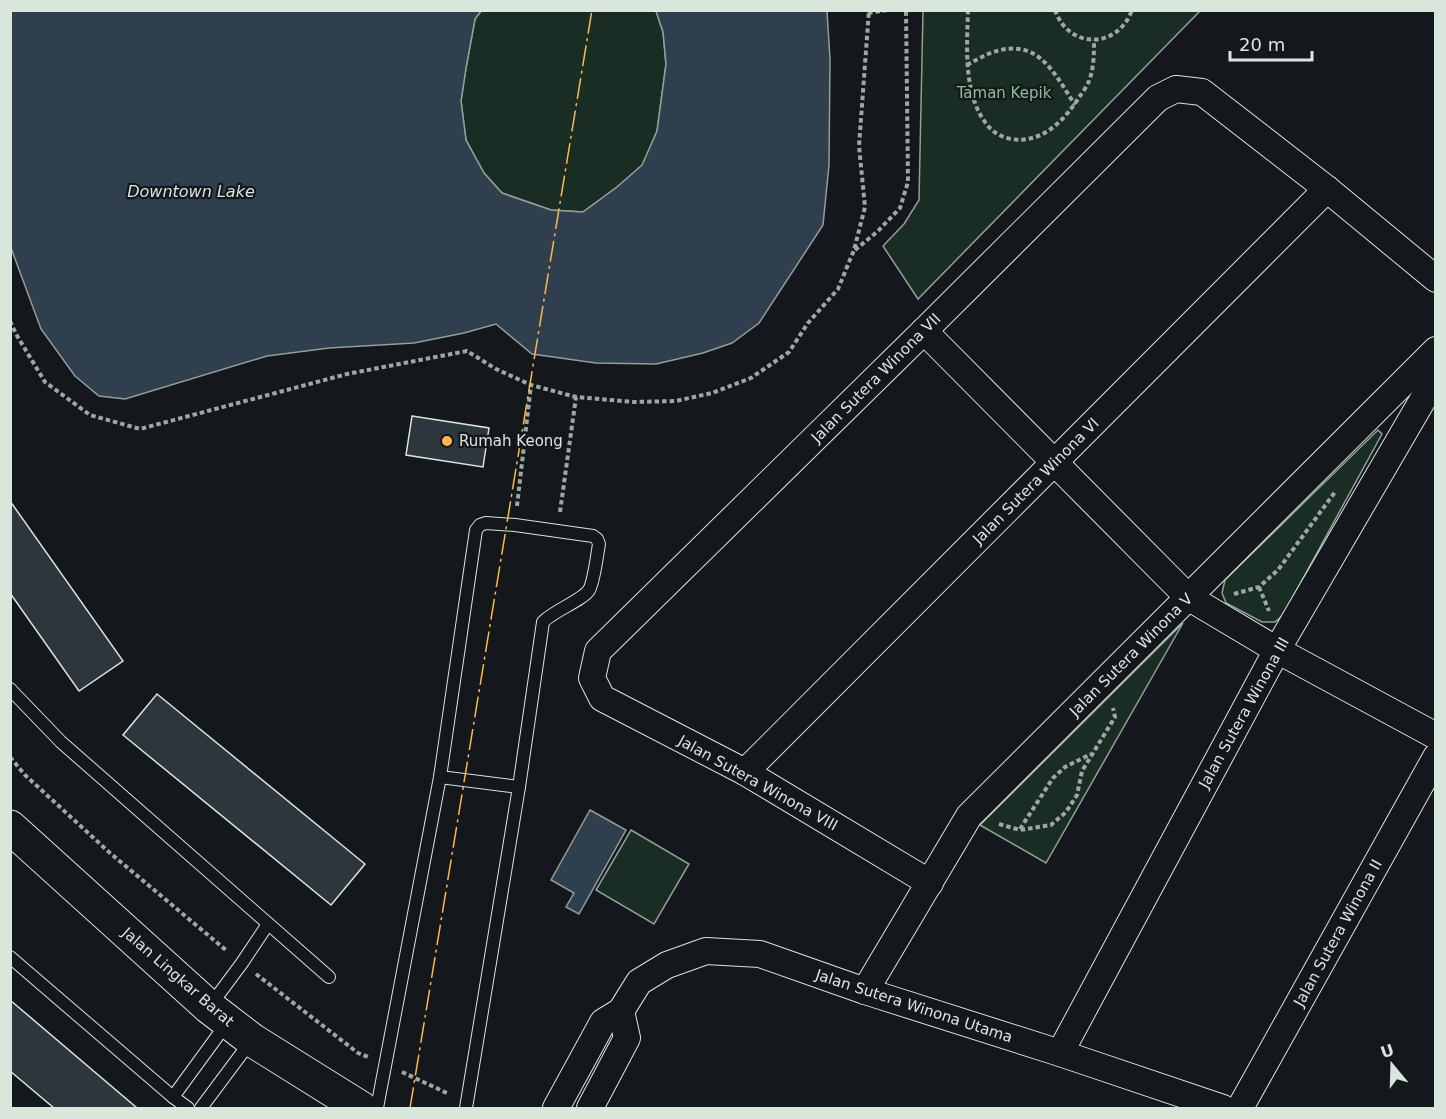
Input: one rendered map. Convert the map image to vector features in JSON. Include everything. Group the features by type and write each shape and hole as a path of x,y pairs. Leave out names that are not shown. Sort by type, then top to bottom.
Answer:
{"street":[{"name":"Jalan Sutera Winona VII","path":"592,678 598,651 1158,98 1176,89 1202,92 1327,189"},
{"path":"1327,189 1436,279"},
{"name":"Jalan Sutera Winona VI","path":"745,772 1327,189"},
{"path":"924,331 1188,597 1277,650 1436,736"},
{"name":"Jalan Sutera Winona V","path":"865,991 969,816 1436,350"},
{"name":"Jalan Sutera Winona III","path":"1060,1053 1277,650 1436,377"},
{"name":"Jalan Sutera Winona VIII","path":"592,678 602,698 745,772 930,883"},
{"name":"Jalan Sutera Winona II","path":"1240,1108 1436,757"},
{"name":"Jalan Lingkar Barat","path":"10,827 230,1023 361,1108"},
{"name":"Jalan Sutera Winona Utama","path":"556,1108 603,1022 621,1011 639,982 667,965 706,951 760,954 865,991 1223,1108"},
{"path":"590,1108 627,1038 621,1011"}],"lane":[{"path":"378,1108 440,777 476,530 480,525 486,523 593,536 597,539 598,544 591,588 586,594 543,622 519,787 466,1108"},
{"path":"10,689 61,742 329,978"},
{"path":"440,777 519,787"},
{"path":"201,1108 230,1023 242,963 268,924"},
{"path":"10,957 188,1108"},
{"path":"173,1097 230,1023"}],"path":[{"path":"10,321 45,382 90,415 140,429 347,374 467,351 496,369 531,385 576,397 634,402 676,400 712,393 752,378 789,352 808,323 838,289 854,250 865,207 859,146 868,12 888,10"},
{"path":"854,250 878,231 900,208 908,182 906,10"},
{"path":"968,10 967,65 971,90 984,120 993,131 1003,137 1019,140 1032,139 1047,132 1063,119 1089,83 1093,66 1094,40"},
{"path":"1055,10 1061,24 1070,33 1094,40 1107,38 1119,31 1128,20 1132,10"},
{"path":"967,65 988,54 1005,49 1017,48 1031,52 1051,69 1075,105"},
{"path":"515,525 531,385"},
{"path":"558,531 576,397"},
{"path":"1188,597 1218,598 1259,587 1278,570 1336,490"},
{"path":"969,816 1020,830 1051,825 1066,812 1077,795 1082,771 1115,717 1113,708 1097,689"},
{"path":"1020,830 1053,778 1065,767 1093,753"}],"green space":[{"path":"481,11 656,11 663,32 666,64 657,131 643,165 583,212 551,210 502,193 484,173 466,140 461,101 475,19"},
{"name":"Taman Kepik","path":"923,11 1198,11 918,299 883,246 904,224 919,200"},
{"path":"1378,430 1382,434 1283,615 1275,622 1262,622 1226,603 1222,593 1225,580"},
{"path":"1183,623 1046,863 980,825"},
{"path":"631,830 689,864 654,924 596,890"}],"water":[{"name":"Downtown Lake","path":"11,10 481,11 475,19 461,101 466,140 484,173 502,193 551,210 583,212 642,165 657,131 666,64 663,32 656,11 827,11 830,59 829,165 823,225 759,323 732,343 703,353 656,364 596,363 532,354 496,324 414,343 329,348 267,356 125,399 99,396 75,376 41,329 11,248"},
{"path":"590,810 626,830 579,914 566,907 574,893 551,880"}],"building":[{"name":"Rumah Keong","path":"412,416 489,428 483,467 406,455"},
{"path":"10,501 123,661 79,691 10,593"},
{"path":"157,694 365,864 331,905 123,735"},
{"path":"10,1000 137,1108 54,1108 10,1071"}],"power":[{"path":"410,1108 592,10"}],"place":[{"name":"Rumah Keong","path":"447,441"}]}
